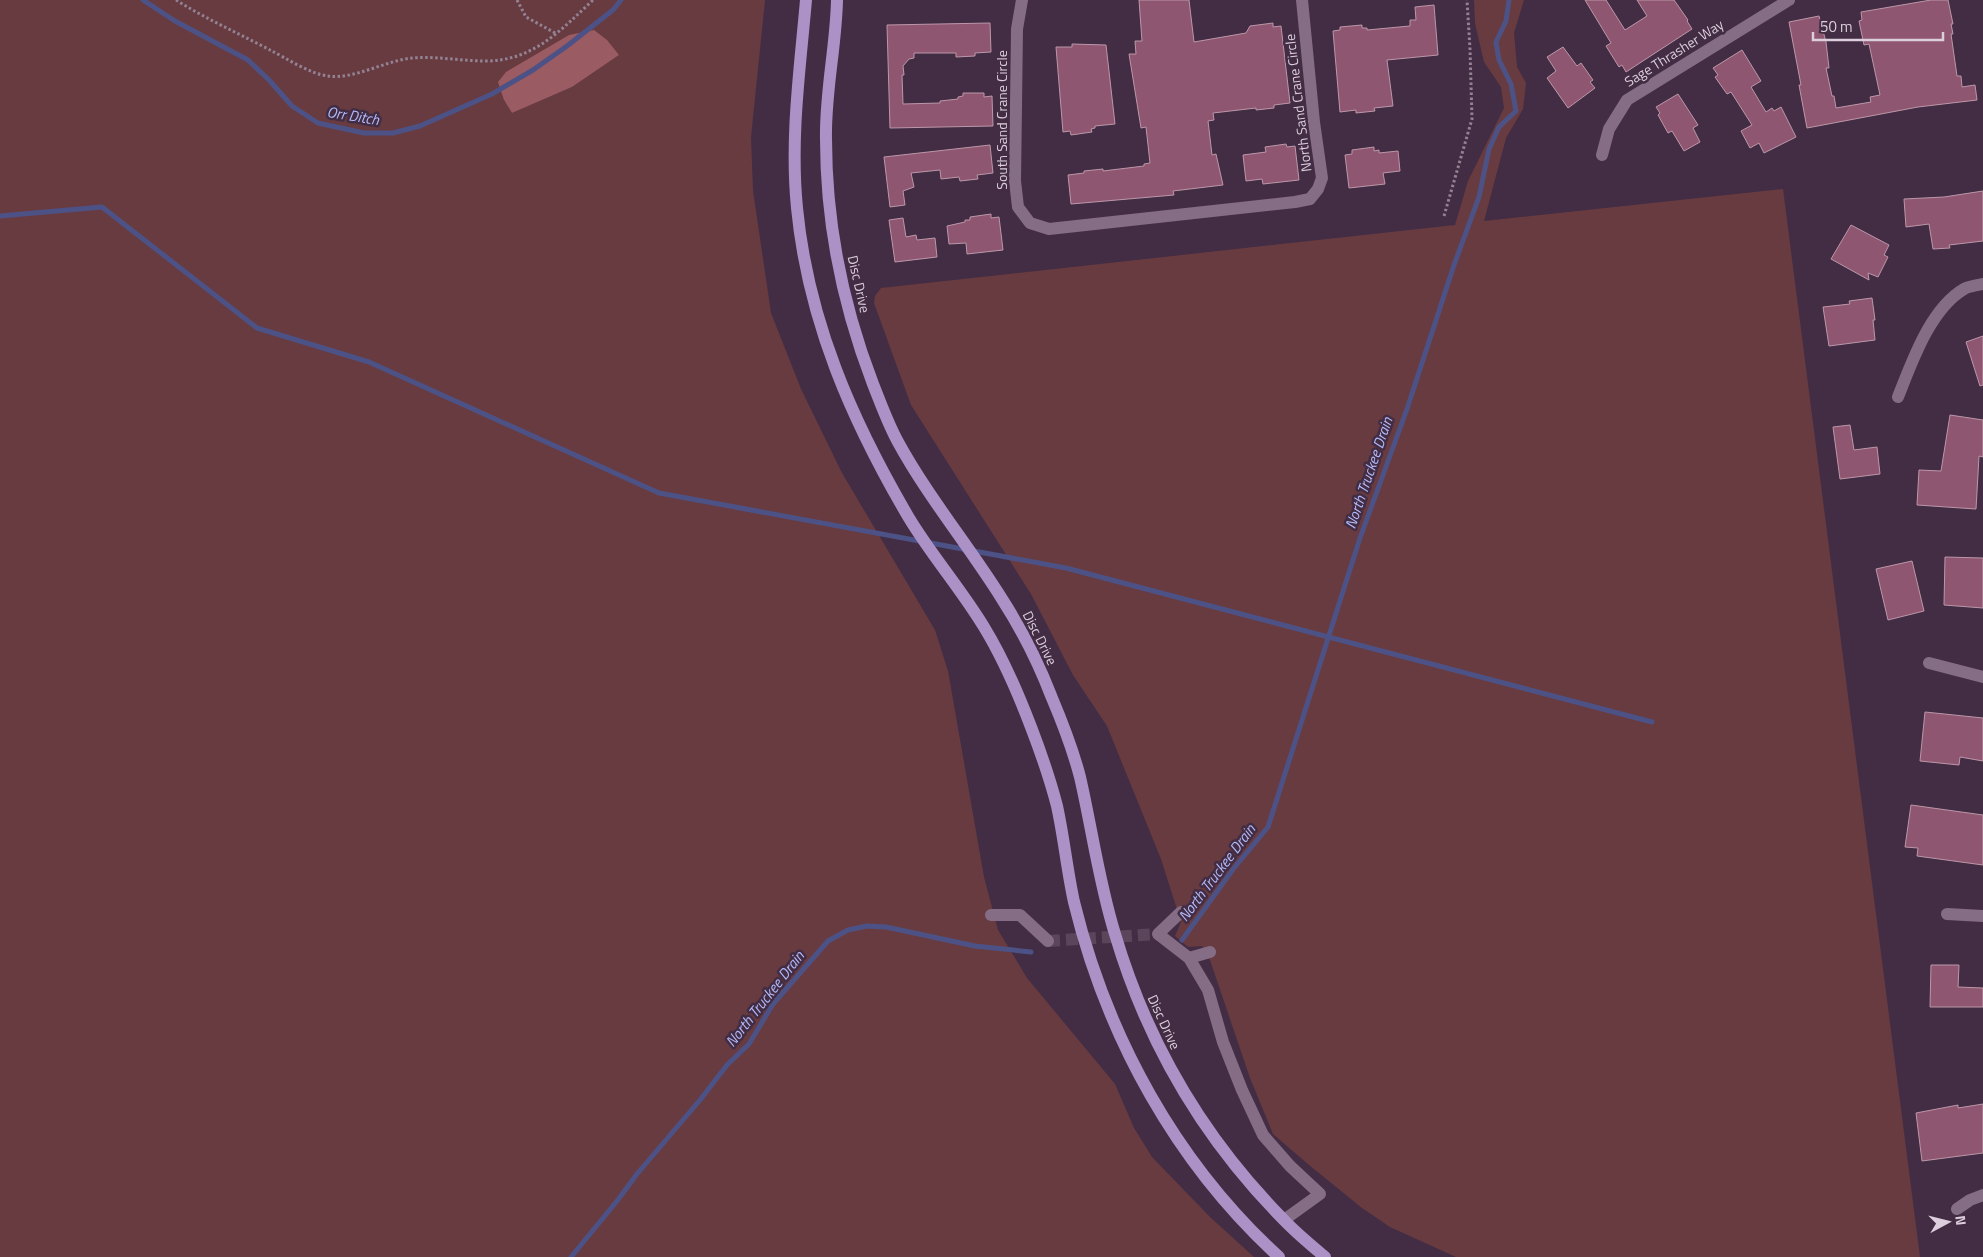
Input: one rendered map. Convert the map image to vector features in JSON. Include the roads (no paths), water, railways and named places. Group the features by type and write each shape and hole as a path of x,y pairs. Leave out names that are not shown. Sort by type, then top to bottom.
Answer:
{"main road":[{"path":"806,0 795,118 797,207 804,255 816,310 835,371 856,421 882,472 918,533 957,586 984,628 1006,668 1031,726 1047,770 1058,809 1074,901 1085,939 1120,1037 1136,1069 1165,1120 1195,1163 1233,1209 1279,1257"},
{"name":"Disc Drive","path":"837,0 827,93 828,190 833,235 845,296 859,347 896,439 917,475 1003,599 1042,675 1068,738 1079,773 1114,933 1149,1029 1170,1068 1220,1145 1253,1186 1284,1220 1325,1257"}],"street":[{"name":"South Sand Crane Circle","path":"1022,0 1017,29 1014,181 1018,207 1030,223 1049,230 1192,214"},
{"name":"North Sand Crane Circle","path":"1192,214 1295,202 1310,199 1318,189 1322,178 1314,122 1302,0"},
{"name":"Sage Thrasher Way","path":"1602,155 1608,129 1627,100 1789,0"},
{"path":"1898,397 1916,352 1938,312 1965,289 1983,284"},
{"path":"1929,663 1983,676"},
{"path":"1181,912 1158,934 1189,958 1208,990 1223,1042 1242,1090 1263,1135 1290,1166 1320,1194 1284,1220"},
{"path":"1947,914 1983,916"},
{"path":"991,915 1020,915 1048,941"},
{"path":"1189,958 1210,952"},
{"path":"1957,1209 1970,1200 1983,1195"}],"waterway":[{"name":"Orr Ditch","path":"143,0 175,21 248,60 292,106 318,123 364,133 393,133 420,126 492,94 533,70 567,46 613,10 621,0"},
{"name":"North Truckee Drain","path":"1182,940 1234,868 1268,827 1360,538 1407,409 1454,265 1479,197 1489,149 1499,127 1516,111 1511,84 1499,60 1496,42 1506,21 1509,0"},
{"path":"0,216 102,207 257,328 369,362 659,493 1066,568 1652,722"},
{"name":"North Truckee Drain","path":"571,1257 727,1065 749,1044 773,1004 828,941 848,930 867,926 886,927 975,946 1031,952"}],"tunnel":[{"path":"1048,941 1158,934"}]}
